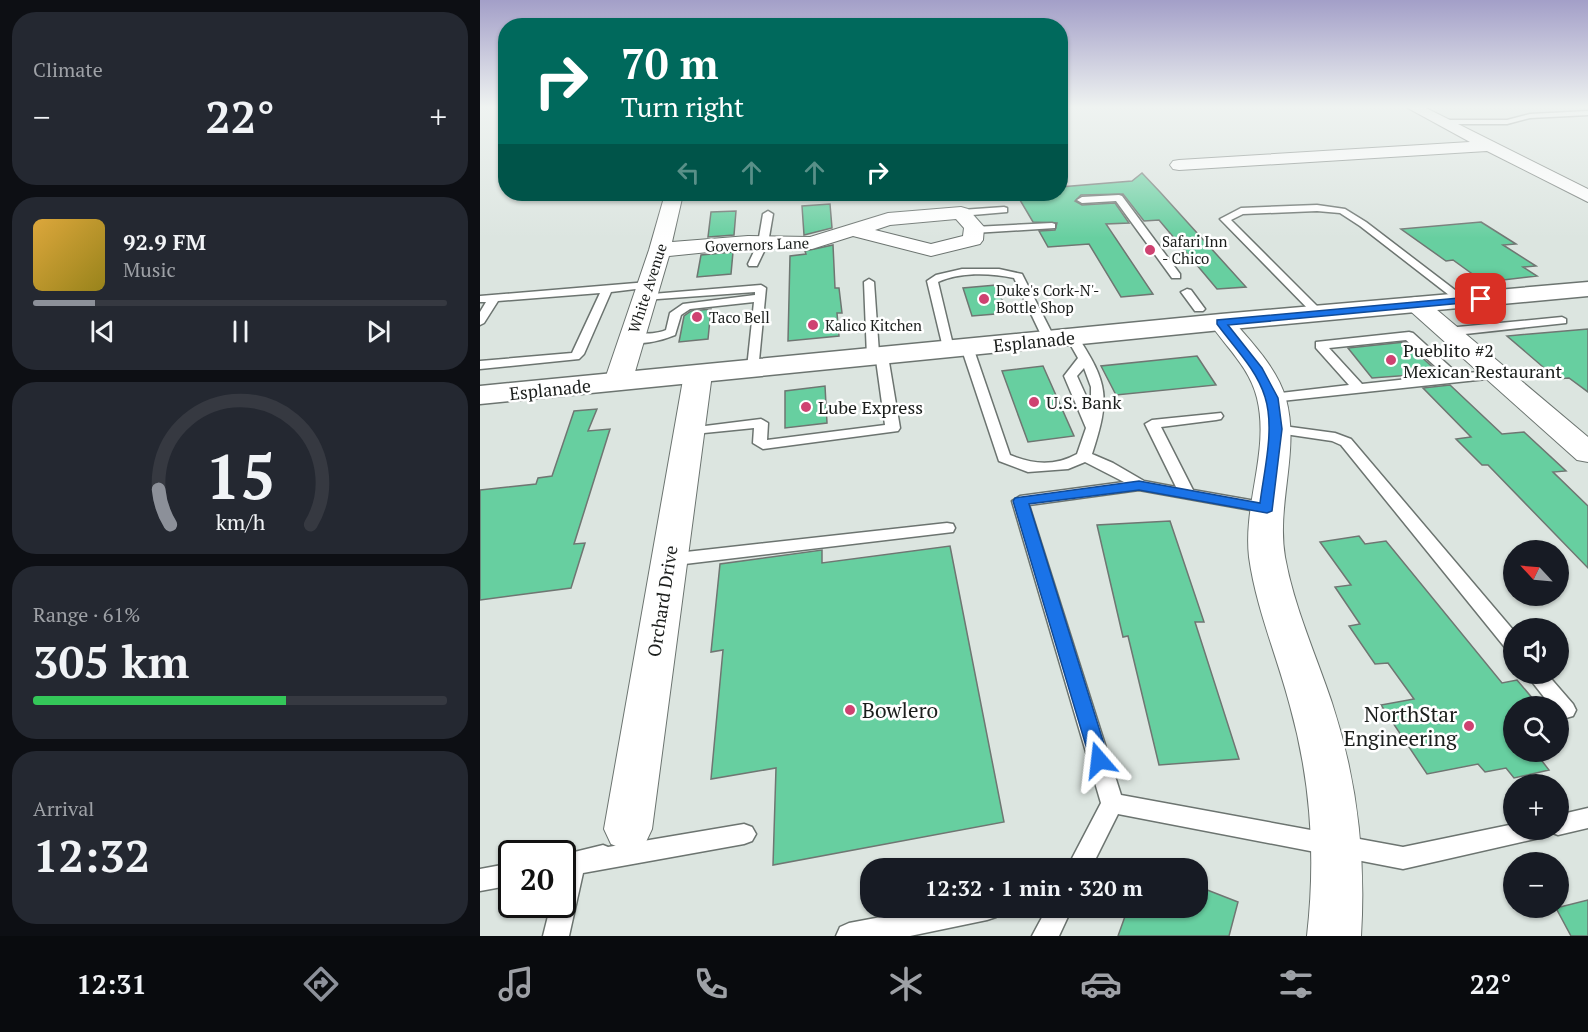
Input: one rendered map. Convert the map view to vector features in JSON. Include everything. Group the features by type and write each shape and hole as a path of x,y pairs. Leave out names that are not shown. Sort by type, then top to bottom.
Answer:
{"main road":[{"name":"Esplanade","path":"480,395 958,348 1068,345 1210,316 1318,313 1462,300 1584,293"}],"street":[{"path":"1179,165 1413,151"},
{"path":"1499,151 1588,196"},
{"name":"White Avenue","path":"618,382 660,250 672,201"},
{"path":"852,230 931,250 973,240 974,230 962,213"},
{"name":"Governors Lane","path":"660,250 748,242 812,243 888,219 962,213"},
{"path":"1416,304 1588,453"},
{"path":"1210,316 1257,368 1274,413 1266,533 1271,574 1317,726 1332,800 1335,846 1334,936"},
{"name":"Orchard Drive","path":"628,829 698,374"}],"lane":[{"path":"1082,200 1119,198 1176,276"},
{"path":"1318,313 1225,219 1241,211 1252,210 1317,208 1342,211 1363,224 1462,300"},
{"path":"962,213 1004,210"},
{"path":"753,264 763,243 768,214"},
{"path":"974,230 1053,226"},
{"path":"992,272 1018,276 1068,345 1096,380 1097,403 1093,428 1084,456 1068,465 1028,468 1004,458 932,281 942,276 992,272"},
{"path":"689,432 761,423 760,443 763,444 893,428 877,356 869,282"},
{"path":"480,365 572,357 578,354 607,288"},
{"path":"480,299 607,288 646,291 761,288 753,368"},
{"path":"1187,292 1210,316"},
{"path":"480,321 494,297"},
{"path":"631,339 666,335 671,332 676,313 687,306 760,298"},
{"path":"1448,332 1562,321"},
{"path":"1359,388 1320,345 1409,336 1455,378"},
{"path":"1068,345 1070,376 1093,428"},
{"path":"1274,413 1359,388 1496,374"},
{"path":"1274,413 1346,442 1503,632"},
{"path":"1187,494 1152,424 1216,416"},
{"path":"1084,456 1108,466 1139,486"},
{"path":"1084,858 1112,803 1020,501 1139,486 1267,508"},
{"path":"668,561 947,528"},
{"path":"1544,684 1554,696"},
{"path":"1112,803 1403,858 1503,837"},
{"path":"1569,822 1588,818"},
{"path":"577,863 616,848 628,829"},
{"path":"577,863 744,834"},
{"path":"556,936 577,863"},
{"path":"480,880 498,877"},
{"path":"849,936 938,918"},
{"path":"1045,936 1055,918"}],"building":[{"path":"1142,173 1246,287 1217,289 1159,220 1144,221 1123,194 1081,195 1075,201 1082,205 1115,203 1129,223 1106,224 1153,294 1121,297 1089,244 1048,247 1039,231 1055,230 1057,223 1033,222 1021,201 1068,201 1068,186 1132,181"},
{"path":"830,204 832,228 804,235 802,206"},
{"path":"736,211 734,235 708,237 711,212"},
{"path":"1481,222 1516,244 1503,245 1536,266 1523,267 1537,276 1503,280 1498,276 1478,278 1453,260 1446,261 1401,229"},
{"path":"833,245 835,288 839,288 842,313 837,313 839,336 788,341 790,256 806,254 805,251"},
{"path":"733,252 731,274 697,277 701,255"},
{"name":"Duke's Cork-N'- Bottle Shop","path":"996,285 1007,313 972,316 963,288"},
{"name":"Taco Bell","path":"711,309 708,339 679,342 684,316 691,311"},
{"path":"1588,329 1588,392 1569,378 1557,379 1507,336"},
{"name":"Pueblito #2 Mexican Restaurant","path":"1405,342 1439,373 1372,378 1348,348"},
{"path":"1197,356 1216,385 1116,395 1101,366"},
{"path":"1043,366 1074,436 1028,442 1002,371"},
{"path":"1450,385 1502,434 1524,432 1566,471 1553,472 1588,506 1588,568 1569,548 1569,540 1561,540 1488,465 1482,465 1456,439 1471,437 1423,388"},
{"name":"Lube Express","path":"825,386 827,423 785,428 785,391"},
{"path":"597,409 588,431 610,429 574,544 585,543 571,588 480,600 480,490 536,484 538,478 552,476 574,411"},
{"path":"1170,521 1204,622 1195,622 1239,759 1159,765 1128,636 1123,637 1097,525"},
{"path":"1359,536 1365,544 1386,541 1502,683 1520,684 1531,696 1503,696 1503,762 1543,762 1549,770 1532,774 1511,774 1506,768 1485,772 1478,764 1427,774 1381,705 1414,699 1388,663 1375,664 1349,626 1360,624 1335,587 1351,585 1320,542"},
{"name":"Bowlero","path":"950,546 1004,822 773,865 776,768 711,779 723,650 711,652 720,564 822,550 822,563"},
{"path":"1208,890 1238,902 1229,936 1118,936 1124,918 1208,918"},
{"path":"1588,900 1588,936 1571,936 1561,918 1569,918 1569,905"}],"place":[{"name":"Safari Inn - Chico","path":"1150,250"},
{"name":"Duke's Cork-N'- Bottle Shop","path":"984,299"},
{"name":"Taco Bell","path":"697,317"},
{"name":"Kalico Kitchen","path":"813,325"},
{"name":"Pueblito #2 Mexican Restaurant","path":"1391,360"},
{"name":"U.S. Bank","path":"1034,402"},
{"name":"Lube Express","path":"806,407"},
{"name":"Bowlero","path":"850,710"},
{"name":"NorthStar Engineering","path":"1469,726"}],"route":[{"path":"1099,760 1020,501 1139,486 1267,508 1275,445 1272,398 1257,368 1221,322 1481,299"}]}
